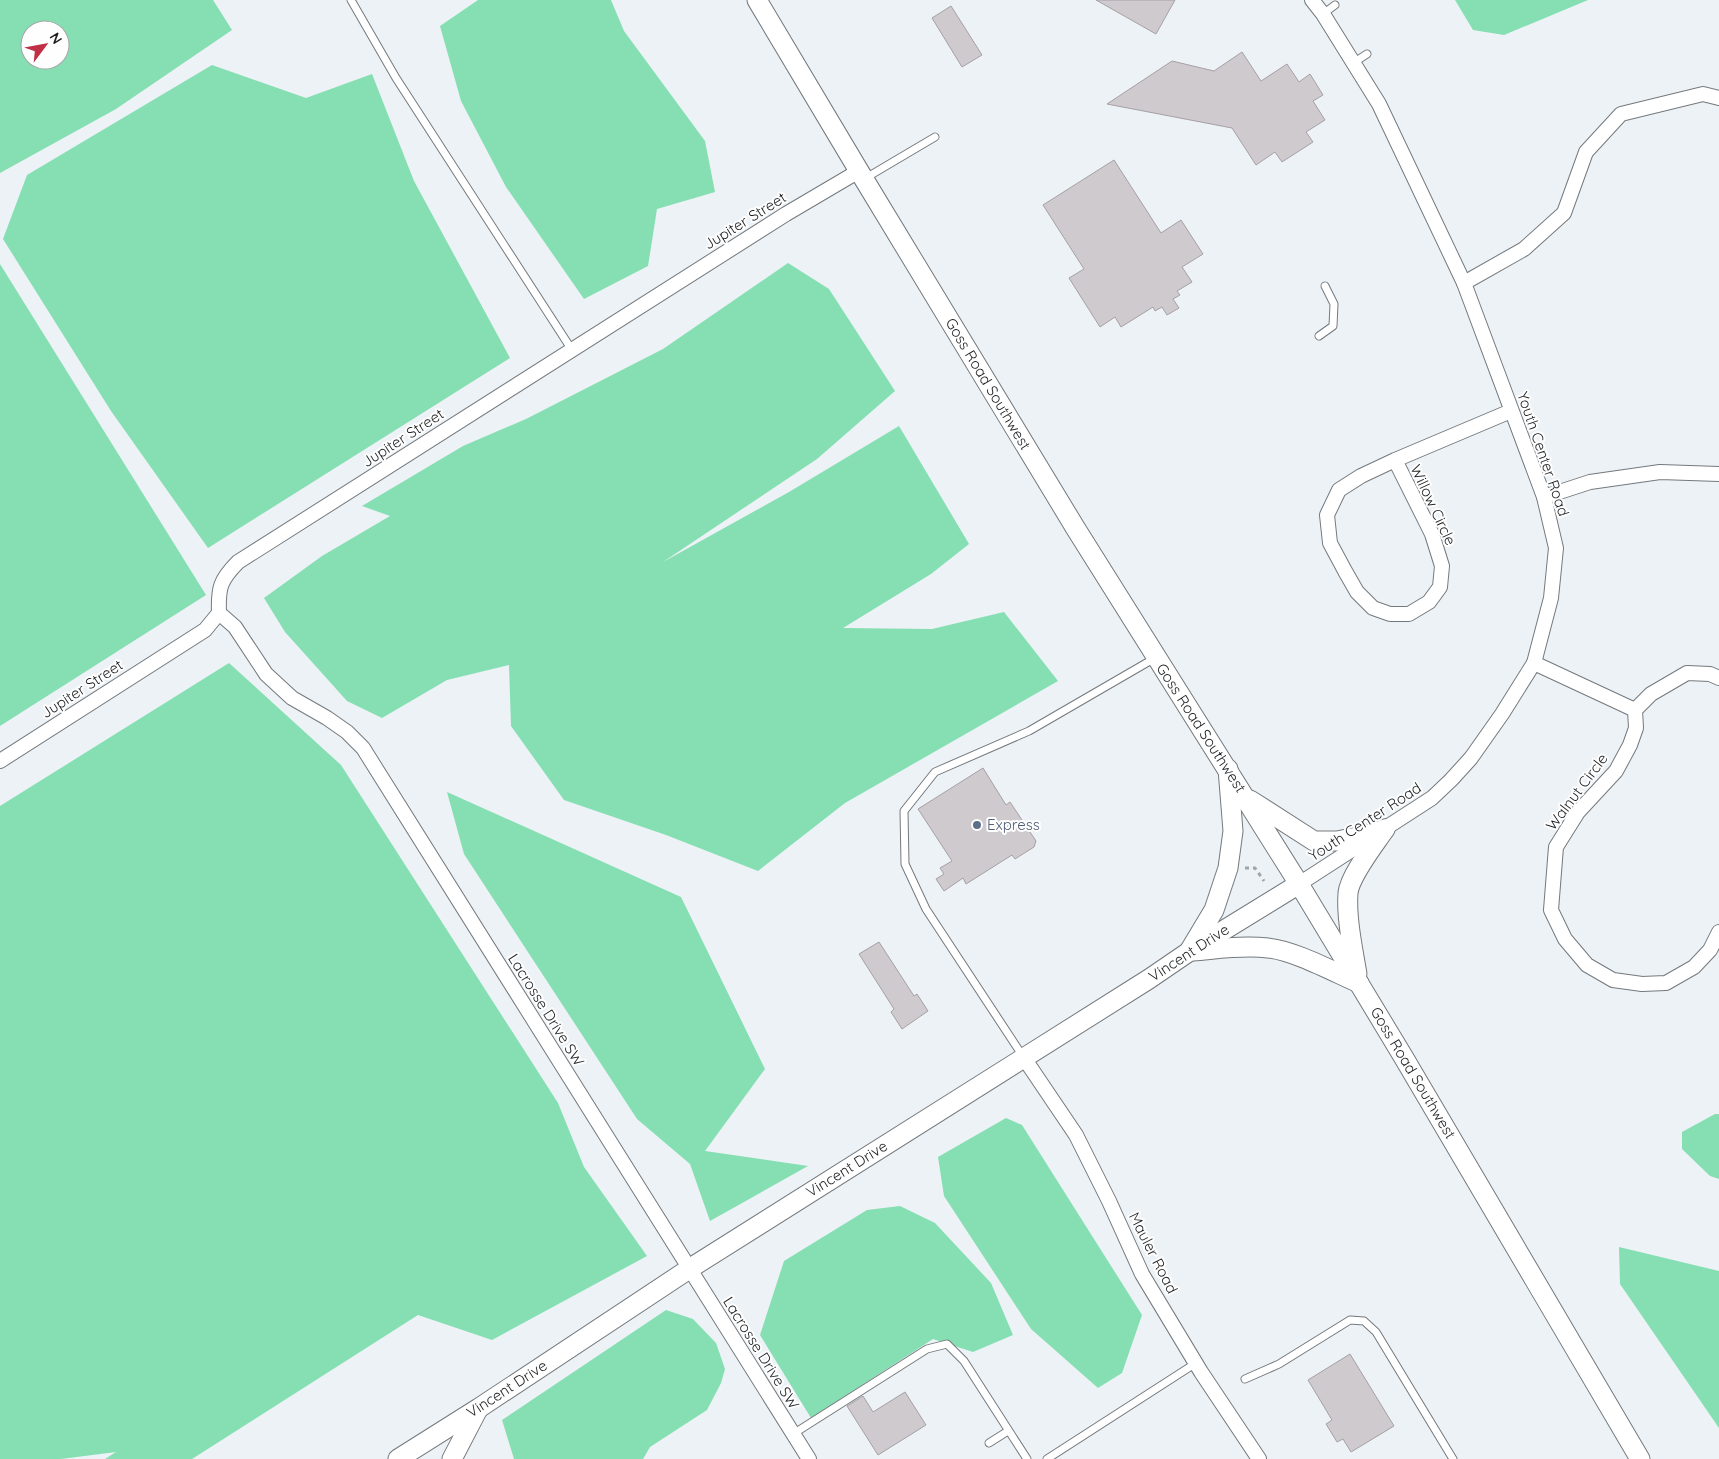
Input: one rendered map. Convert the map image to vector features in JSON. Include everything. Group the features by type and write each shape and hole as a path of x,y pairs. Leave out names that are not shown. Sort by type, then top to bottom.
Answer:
{"street":[{"name":"Goss Road Southwest","path":"757,0 861,175 1156,658 1299,884 1640,1459"},
{"name":"Youth Center Road","path":"1299,884 1432,798 1471,758 1534,663 1551,598 1556,548 1544,497 1464,283 1379,104 1323,14 1312,0"},
{"path":"1464,283 1524,249 1564,213 1586,152 1621,114 1703,94 1719,98"},
{"name":"Jupiter Street","path":"0,761 205,630 219,613 218,592 227,574 238,562 786,214 861,175"},
{"name":"Willow Circle","path":"1395,460 1432,534 1442,566 1440,587 1429,602 1409,614 1390,614 1373,608 1357,592 1330,543 1327,515 1339,490 1361,476 1395,460 1511,412"},
{"path":"1544,497 1590,482 1660,472 1719,474"},
{"name":"Lacrosse Drive SW","path":"219,613 235,627 266,674 292,698 340,728 363,748 809,1459"},
{"path":"1534,663 1636,710 1651,694 1687,673 1710,674 1719,678"},
{"name":"Walnut Circle","path":"1636,710 1636,728 1630,745 1616,771 1578,812 1556,847 1551,910 1565,939 1587,965 1613,980 1642,984 1666,983 1694,967 1710,950 1719,932"},
{"path":"1190,951 1214,910 1228,868 1233,830 1228,769"},
{"path":"1246,798 1314,841 1337,841 1385,830"},
{"path":"1358,983 1350,927 1348,891 1362,861 1385,830"},
{"name":"Vincent Drive","path":"398,1459 479,1408 689,1269 1149,979 1190,951 1299,884"},
{"path":"1190,951 1269,948 1294,955 1358,983"},
{"name":"Mauler Road","path":"1024,1058 1076,1135 1109,1201 1142,1274 1196,1363 1259,1459"},
{"path":"452,1459 479,1408"}],"lane":[{"path":"351,0 396,78 572,350"},
{"path":"1323,14 1335,5"},
{"path":"1352,63 1368,54"},
{"path":"861,175 935,137"},
{"path":"1319,336 1333,326 1334,304 1324,286"},
{"path":"1024,1058 926,909 905,864 904,811 935,772 1029,731 1156,658"},
{"path":"1245,1378 1278,1364 1350,1320 1364,1321 1376,1332 1453,1459"},
{"path":"793,1434 927,1349 947,1344 964,1361 1027,1459"},
{"path":"1047,1459 1196,1363"},
{"path":"989,1443 1008,1431"}],"path":[{"path":"1239,868 1255,868 1264,881"}],"green space":[{"path":"0,0 213,0 232,30 116,109 0,173"},
{"path":"478,0 611,0 624,31 705,141 715,192 657,209 648,266 584,299 506,187 461,101 440,26"},
{"path":"1455,0 1588,0 1504,35 1473,30"},
{"path":"212,65 306,98 372,74 414,181 510,358 208,548 111,411 3,239 27,175"},
{"path":"788,263 829,289 895,391 817,459 663,562 789,492 899,426 969,544 931,574 843,628 932,629 1004,612 1058,681 845,803 758,871 666,835 564,800 511,726 509,665 447,680 382,718 347,701 285,632 264,598 322,556 390,516 362,506 463,446 526,419 663,349"},
{"path":"0,264 206,595 0,726"},
{"path":"229,663 341,765 558,1103 584,1167 647,1256 492,1340 418,1315 192,1459 105,1459 116,1452 61,1459 0,1459 0,806"},
{"path":"447,792 681,897 765,1069 705,1151 808,1166 710,1221 690,1164 637,1119 464,854"},
{"path":"1715,1114 1719,1114 1719,1179 1710,1176 1682,1149 1682,1132"},
{"path":"1006,1118 1022,1125 1142,1315 1122,1373 1098,1388 1031,1329 944,1196 938,1157"},
{"path":"900,1206 935,1223 991,1283 1013,1335 973,1352 933,1339 811,1418 760,1335 784,1261 867,1210"},
{"path":"1619,1247 1719,1271 1719,1428 1620,1284"},
{"path":"666,1310 693,1319 716,1343 725,1369 721,1383 707,1410 650,1447 643,1459 514,1459 502,1420"}],"building":[{"path":"1096,0 1175,0 1156,34"},
{"path":"951,6 982,55 962,67 932,18"},
{"path":"1242,52 1261,81 1287,64 1299,82 1310,74 1323,95 1313,101 1325,120 1306,132 1313,142 1282,162 1275,152 1256,165 1232,128 1107,104 1172,61 1214,71"},
{"path":"1114,160 1161,233 1181,220 1203,254 1182,267 1192,282 1177,291 1180,295 1173,299 1179,308 1167,315 1162,307 1155,311 1153,307 1121,327 1115,317 1100,327 1069,278 1084,269 1043,205"},
{"name":"Express","path":"983,768 1006,805 1010,802 1036,841 1034,847 1015,859 1012,855 966,884 963,878 944,891 936,879 944,874 940,868 952,861 918,809"},
{"path":"879,942 914,996 917,994 928,1011 902,1029 891,1012 894,1009 859,954"},
{"path":"1350,1354 1394,1426 1351,1452 1343,1439 1337,1442 1326,1424 1332,1420 1308,1380"},
{"path":"905,1392 926,1425 878,1455 847,1406 863,1396 873,1412"}],"place":[{"name":"Express","path":"977,825"}]}
